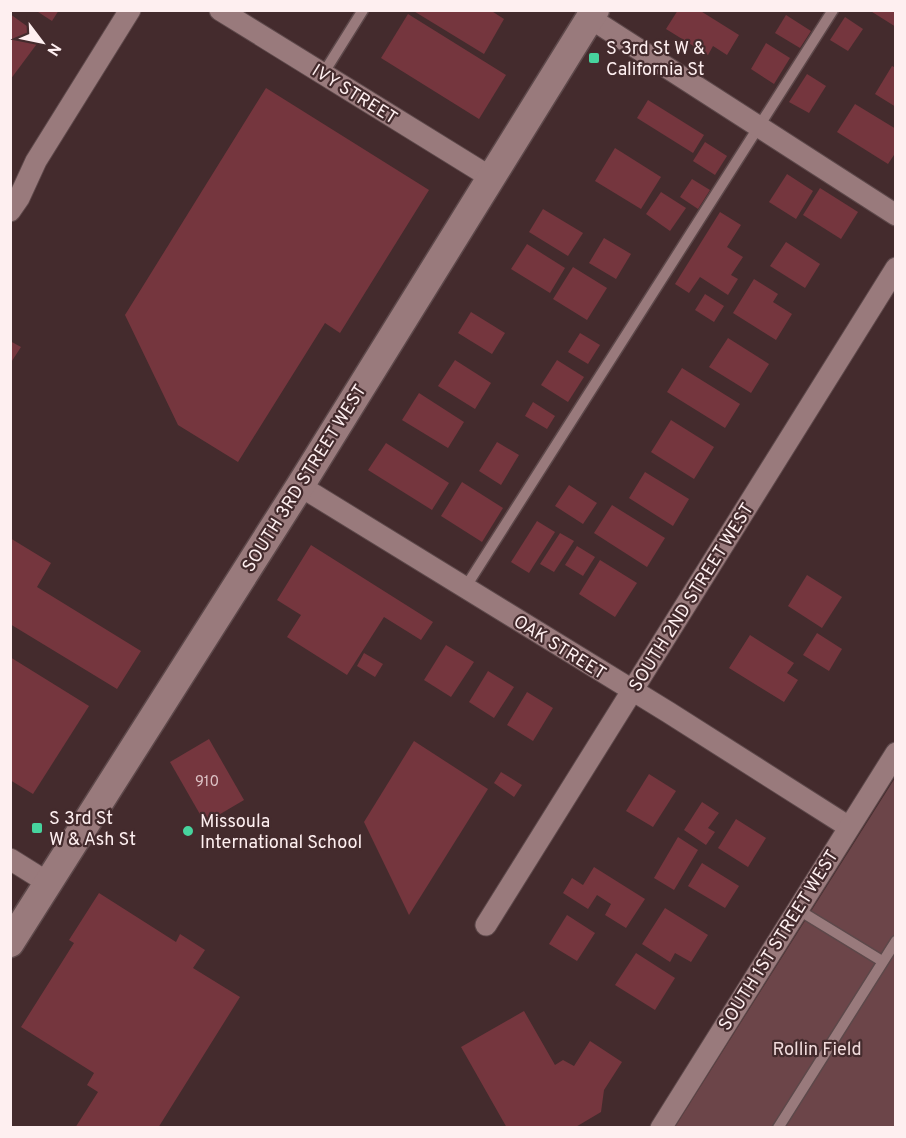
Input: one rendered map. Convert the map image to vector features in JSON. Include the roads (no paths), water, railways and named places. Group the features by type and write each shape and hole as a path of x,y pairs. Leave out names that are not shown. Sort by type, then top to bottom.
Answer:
{"main road":[{"name":"SOUTH 3RD STREET WEST","path":"10,943 50,884 300,486 592,14"}],"street":[{"path":"10,210 19,198 36,161 130,10"},
{"name":"IVY STREET","path":"220,10 490,177"},
{"path":"592,14 896,215"},
{"name":"SOUTH 2ND STREET WEST","path":"486,925 896,268"},
{"name":"OAK STREET","path":"300,486 849,826"},
{"name":"SOUTH 1ST STREET WEST","path":"661,1128 896,753"},
{"path":"10,859 50,884"}],"lane":[{"path":"323,74 363,10"},
{"path":"465,588 833,10"},
{"path":"797,909 882,962"},
{"path":"778,1128 896,941"}],"place":[{"name":"S 3rd St W & California St","path":"594,58"},
{"name":"S 3rd St W & Ash St","path":"37,828"},
{"name":"Missoula International School","path":"188,831"}],"park label":[{"name":"Rollin Field","path":"817,1049"}]}
